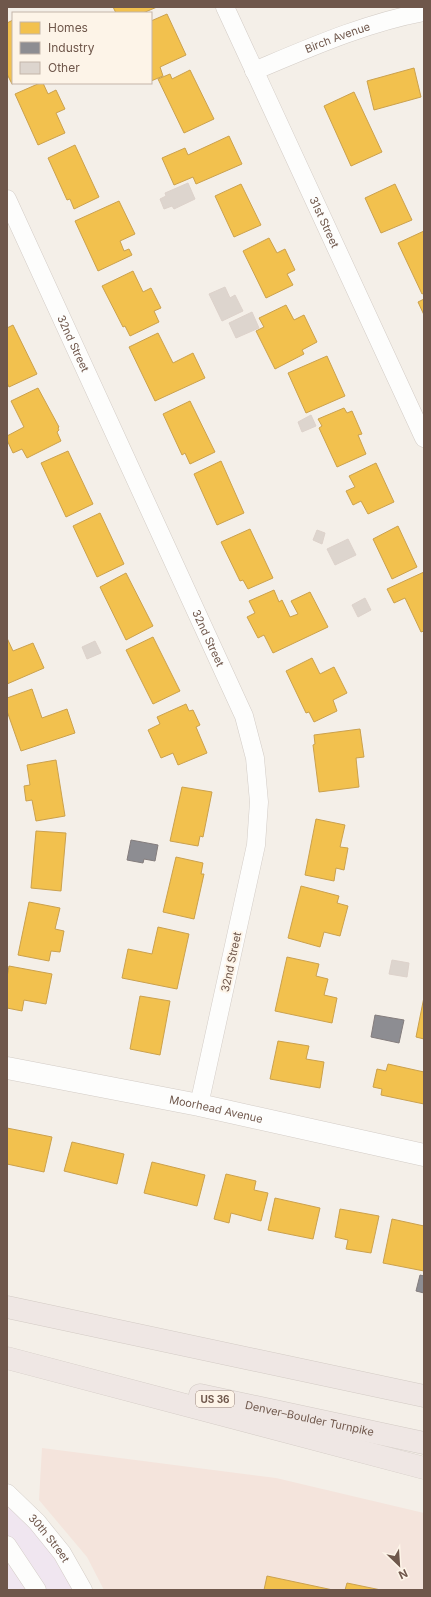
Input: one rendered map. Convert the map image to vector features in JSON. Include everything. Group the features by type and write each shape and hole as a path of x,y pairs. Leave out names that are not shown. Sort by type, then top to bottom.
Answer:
{"highway":[{"path":"7,1307 424,1396"},
{"name":"Denver–Boulder Turnpike","path":"7,1354 424,1443"},
{"path":"7,1358 424,1468"}],"street":[{"name":"31st Street","path":"225,7 424,438"},
{"name":"Birch Avenue","path":"254,71 368,27 424,12"},
{"name":"32nd Street","path":"7,199 244,716 255,758 259,802 256,845 200,1105"},
{"name":"Moorhead Avenue","path":"7,1068 200,1105 424,1155"},
{"name":"30th Street","path":"7,1493 37,1522 62,1553 83,1590"},
{"path":"7,1545 37,1590"}],"shaded area":[{"path":"42,1448 276,1478 424,1513 424,1590 104,1590 87,1557 39,1500"},
{"path":"7,1485 88,1590 7,1590"}],"building: Homes":[{"path":"113,7 157,7 145,12 116,12"},
{"path":"167,14 186,55 160,67 163,76 152,81 152,21"},
{"path":"12,20 12,84 7,74 7,23"},
{"path":"414,68 421,97 374,110 367,81"},
{"path":"190,70 214,119 184,133 158,79 170,74 172,79"},
{"path":"38,84 43,84 48,94 56,90 65,109 56,113 65,133 38,145 15,94"},
{"path":"354,92 382,152 351,166 324,106"},
{"path":"229,136 242,164 196,184 193,177 174,185 162,158 185,148 188,155"},
{"path":"75,145 99,197 74,209 70,199 67,200 48,158"},
{"path":"241,184 261,225 234,237 215,196"},
{"path":"395,184 412,220 381,233 365,198"},
{"path":"119,201 135,234 120,241 124,251 129,249 132,255 98,271 75,221"},
{"path":"424,231 424,293 422,294 398,243"},
{"path":"269,238 277,253 285,249 295,270 287,274 293,285 266,298 243,251"},
{"path":"133,271 143,292 151,288 161,308 154,311 159,322 130,336 125,326 123,327 102,286"},
{"path":"424,299 424,315 418,302"},
{"path":"286,305 294,320 304,315 317,342 302,350 304,354 275,369 256,331 264,327 259,318"},
{"path":"13,325 37,374 9,387 7,383 7,328"},
{"path":"158,333 173,363 193,353 205,378 155,401 129,347"},
{"path":"327,356 345,396 306,413 288,373"},
{"path":"38,388 59,427 57,432 61,441 27,458 22,449 13,453 7,440 7,436 24,427 11,401"},
{"path":"190,401 215,452 190,464 185,453 182,455 163,414"},
{"path":"344,408 347,413 352,411 362,434 358,435 366,454 337,467 319,428 322,426 318,419"},
{"path":"68,451 93,504 66,517 41,463"},
{"path":"221,461 244,513 217,525 194,474"},
{"path":"376,463 394,502 368,514 361,501 353,505 346,491 355,487 349,476"},
{"path":"100,513 124,564 97,577 73,526"},
{"path":"398,526 417,567 392,579 373,539"},
{"path":"250,529 273,578 248,589 243,580 240,581 221,542"},
{"path":"424,572 424,631 421,632 405,598 394,603 387,589"},
{"path":"126,573 153,626 126,640 100,587"},
{"path":"274,590 279,602 282,600 290,617 298,614 291,601 310,592 328,627 273,653 264,635 258,638 247,617 255,613 249,601"},
{"path":"153,637 180,691 153,704 126,650"},
{"path":"7,638 13,651 33,643 44,668 7,684"},
{"path":"312,658 320,674 334,667 347,693 333,700 337,711 314,722 309,712 306,713 286,671"},
{"path":"32,689 42,718 67,709 75,733 21,751 7,711 7,698"},
{"path":"186,704 189,711 193,710 200,725 196,727 207,753 178,765 173,753 161,758 148,730 160,724 157,717"},
{"path":"360,729 364,757 356,758 359,787 319,792 313,745 315,744 314,735"},
{"path":"56,760 65,816 36,821 32,800 26,801 24,786 30,785 27,765"},
{"path":"182,787 212,792 203,837 200,836 198,846 170,841"},
{"path":"316,819 345,825 340,847 348,848 344,870 336,868 334,881 305,875"},
{"path":"36,831 66,833 61,891 31,888"},
{"path":"176,857 203,863 201,874 204,874 194,919 163,912"},
{"path":"301,886 339,896 337,903 348,906 340,936 324,932 320,947 288,938"},
{"path":"29,902 60,908 55,929 64,931 60,952 51,951 49,961 18,955"},
{"path":"158,927 189,934 177,989 122,978 128,949 152,954"},
{"path":"287,957 319,964 316,976 328,979 324,995 337,998 332,1023 275,1011"},
{"path":"9,966 52,974 46,1004 24,1000 22,1011 7,1008 7,977"},
{"path":"140,996 170,1001 160,1055 130,1049"},
{"path":"424,997 424,1039 416,1037"},
{"path":"278,1041 309,1046 306,1059 324,1062 320,1088 270,1079"},
{"path":"388,1064 424,1072 424,1104 381,1095 382,1089 373,1087 377,1069 386,1071"},
{"path":"7,1128 52,1137 44,1172 7,1164"},
{"path":"72,1142 124,1154 117,1184 64,1171"},
{"path":"152,1162 205,1175 197,1206 144,1193"},
{"path":"226,1174 256,1181 254,1190 268,1193 261,1221 231,1213 229,1223 214,1219"},
{"path":"275,1198 320,1208 313,1239 268,1230"},
{"path":"340,1209 379,1216 371,1253 346,1249 348,1240 335,1237"},
{"path":"392,1219 424,1226 424,1271 383,1263"},
{"path":"267,1576 333,1590 264,1590"},
{"path":"347,1583 381,1590 345,1590"}],"building: Industry":[{"path":"131,840 158,845 155,861 144,859 143,863 127,860"},
{"path":"375,1015 404,1020 399,1043 371,1037"},
{"path":"420,1275 424,1276 424,1293 416,1291"}],"building: Other":[{"path":"188,183 195,199 174,209 172,206 164,209 160,199 166,196 165,193"},
{"path":"225,287 230,298 235,295 243,311 222,321 209,294"},
{"path":"252,312 259,328 236,338 229,323"},
{"path":"311,415 316,426 302,432 298,422"},
{"path":"317,530 325,533 322,544 313,540"},
{"path":"348,539 356,555 335,565 327,549"},
{"path":"365,598 371,610 358,617 352,605"},
{"path":"95,641 101,653 87,659 82,647"},
{"path":"392,960 409,963 407,977 389,974"}]}
